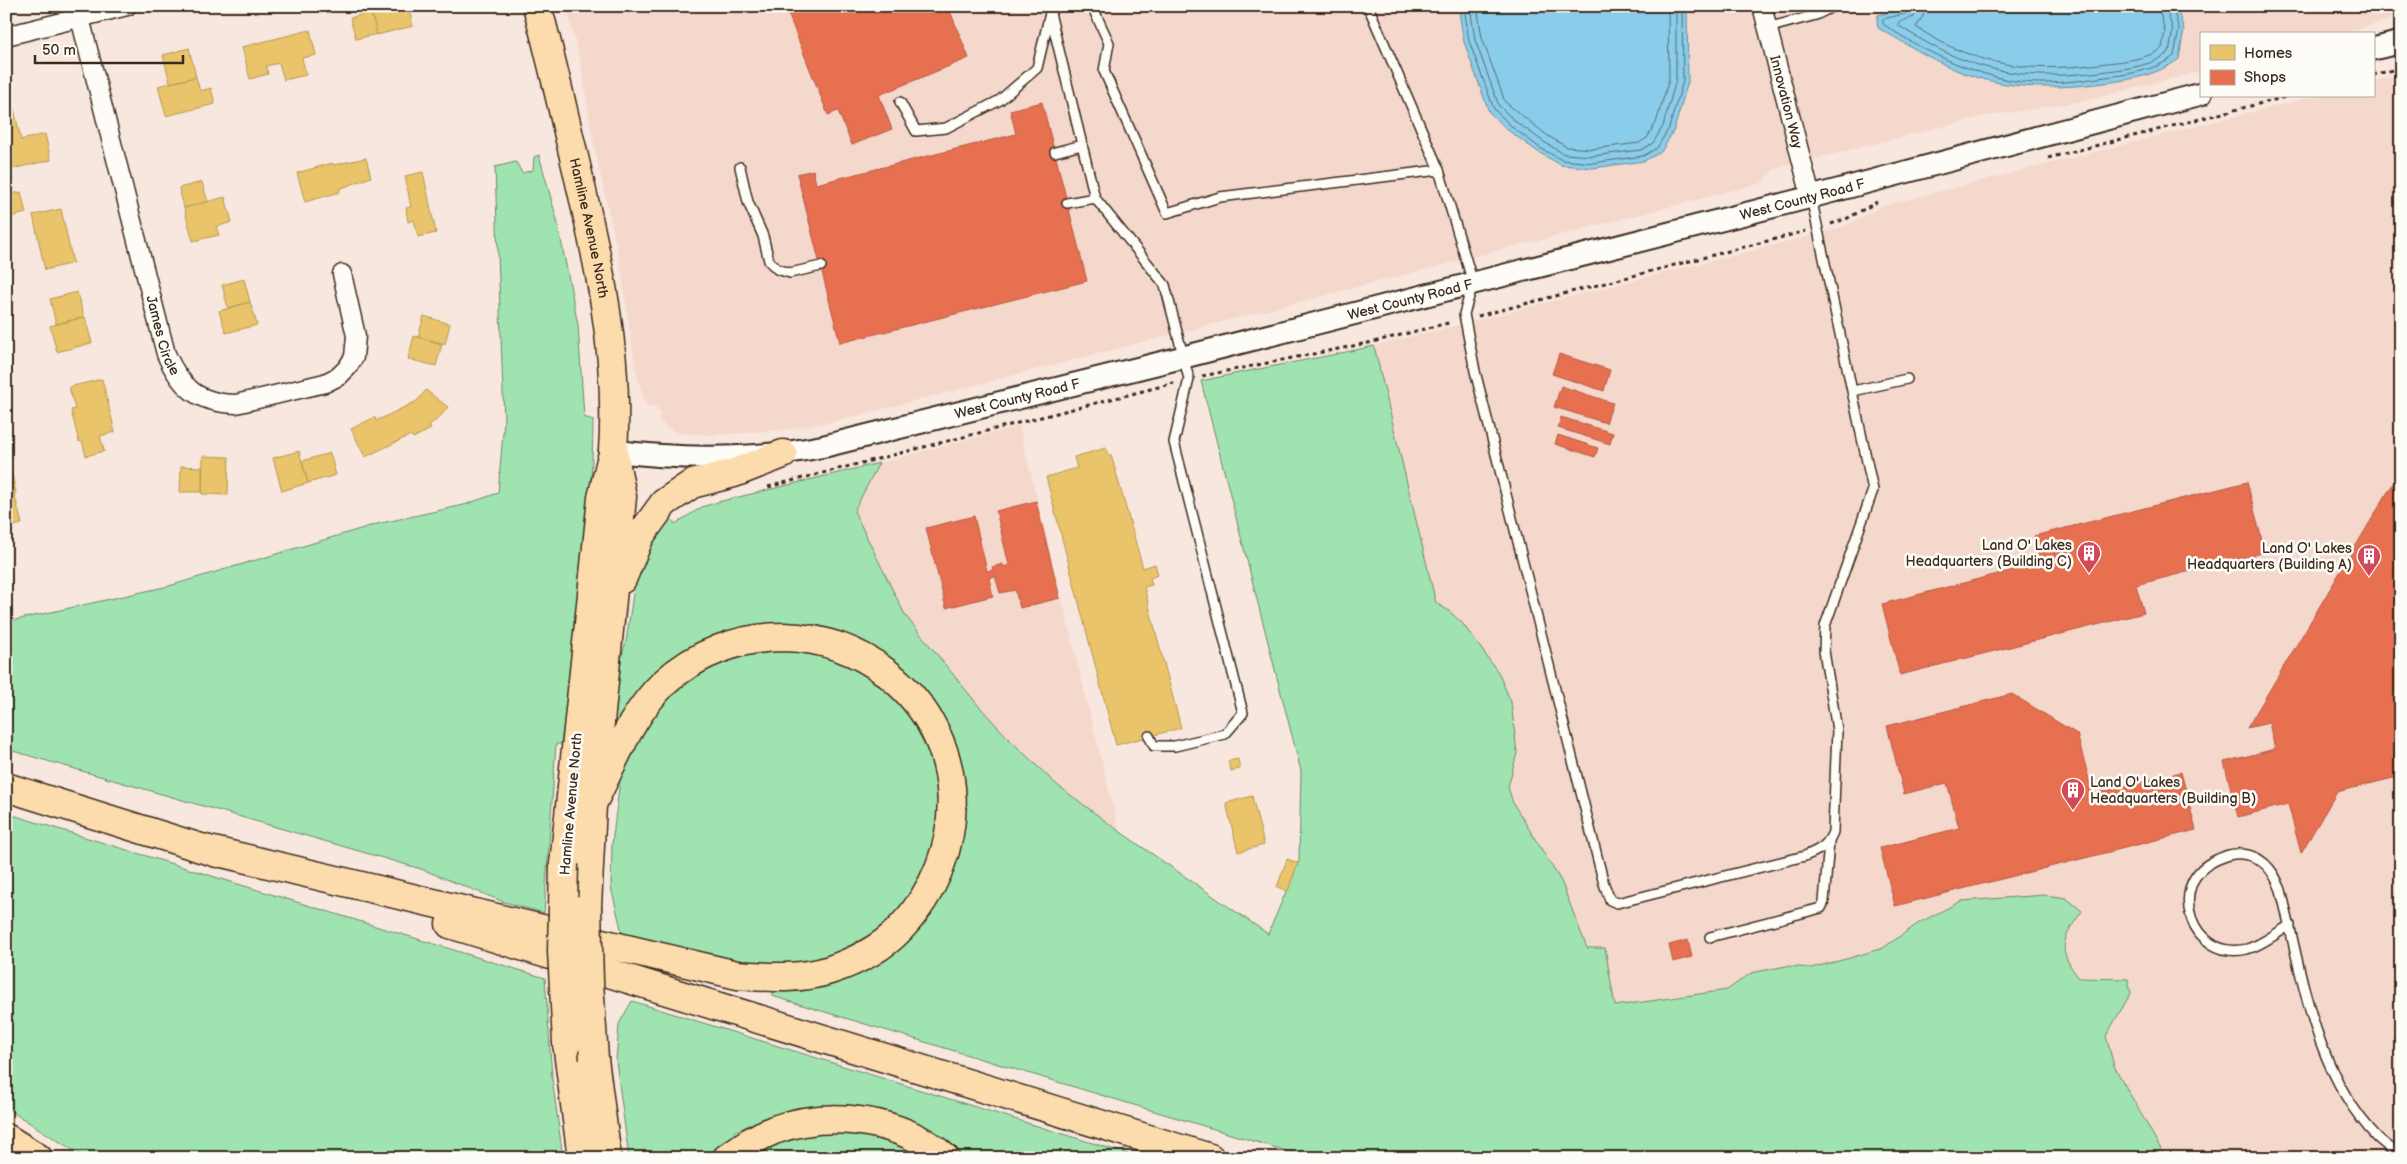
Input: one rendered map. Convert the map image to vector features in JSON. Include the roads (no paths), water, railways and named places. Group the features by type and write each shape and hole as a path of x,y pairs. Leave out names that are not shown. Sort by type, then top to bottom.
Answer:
{"main road":[{"name":"Hamline Avenue North","path":"537,6 594,240 606,300 616,411 613,451 602,498 564,864 562,951 567,1043 582,1158"},
{"name":"Hamline Avenue North","path":"607,1158 594,1059 589,982 588,907 592,804 622,497 613,451"},
{"path":"612,601 640,536 664,503 692,484 734,473 783,454"},
{"path":"201,848 737,975 781,978 828,970 864,956 899,931 926,898 943,862 952,822 952,783 942,749 926,712 901,684 870,660 836,644 801,638 759,638 727,646 689,662 663,683 641,709 592,804"},
{"path":"6,787 1210,1158"},
{"path":"728,1158 749,1142 774,1130 825,1120 880,1124 915,1137 945,1158"},
{"path":"6,1138 38,1158"}],"street":[{"path":"6,36 127,6"},
{"name":"Innovation Way","path":"1762,6 1810,197"},
{"name":"James Circle","path":"80,18 166,354 173,369 185,386 205,400 236,404 326,383 339,376 354,357 356,336 342,274"},
{"path":"2374,50 2401,42"},
{"name":"West County Road F","path":"613,451 652,456 783,454 825,446 1184,357 1810,197 2200,94"}],"lane":[{"path":"1092,6 1109,43 1104,71 1167,213 1220,197 1439,170"},
{"path":"1368,6 1439,170 1473,283 1464,314 1475,370 1606,894 1610,900 1617,903 1805,856 1822,850 1829,842"},
{"path":"1767,28 1816,15 1834,6"},
{"path":"900,102 916,131 946,128 1000,100 1037,68 1052,10"},
{"path":"1052,10 1095,198 1165,285 1189,379 1174,442 1243,713 1225,734 1168,746 1154,746 1149,736"},
{"path":"1054,152 1082,145"},
{"path":"740,167 748,202 763,236 769,261 777,270 790,273 821,266"},
{"path":"1710,937 1821,908 1824,902 1829,842 1834,823 1837,730 1824,650 1825,626 1873,490 1810,197"},
{"path":"1067,203 1095,198"},
{"path":"1853,391 1908,379"},
{"path":"2290,925 2247,949 2228,950 2211,945 2197,930 2189,913 2188,894 2196,875 2208,863 2227,855 2253,856 2275,873 2290,925 2316,1028 2325,1054 2354,1106 2377,1137 2401,1156"}],"water":[{"path":"1458,6 1687,6 1688,82 1674,130 1661,152 1644,161 1593,168 1561,165 1538,152 1509,131 1489,112 1464,42"},
{"path":"1916,6 2176,6 2184,29 2179,59 2144,76 2105,83 2064,87 2023,86 2003,84 1964,73 1936,61 1878,28 1878,15"}],"place":[{"name":"Land O' Lakes Headquarters (Building C)","path":"2089,574"},
{"name":"Land O' Lakes Headquarters (Building A)","path":"2369,577"},
{"name":"Land O' Lakes Headquarters (Building B)","path":"2073,811"}]}
